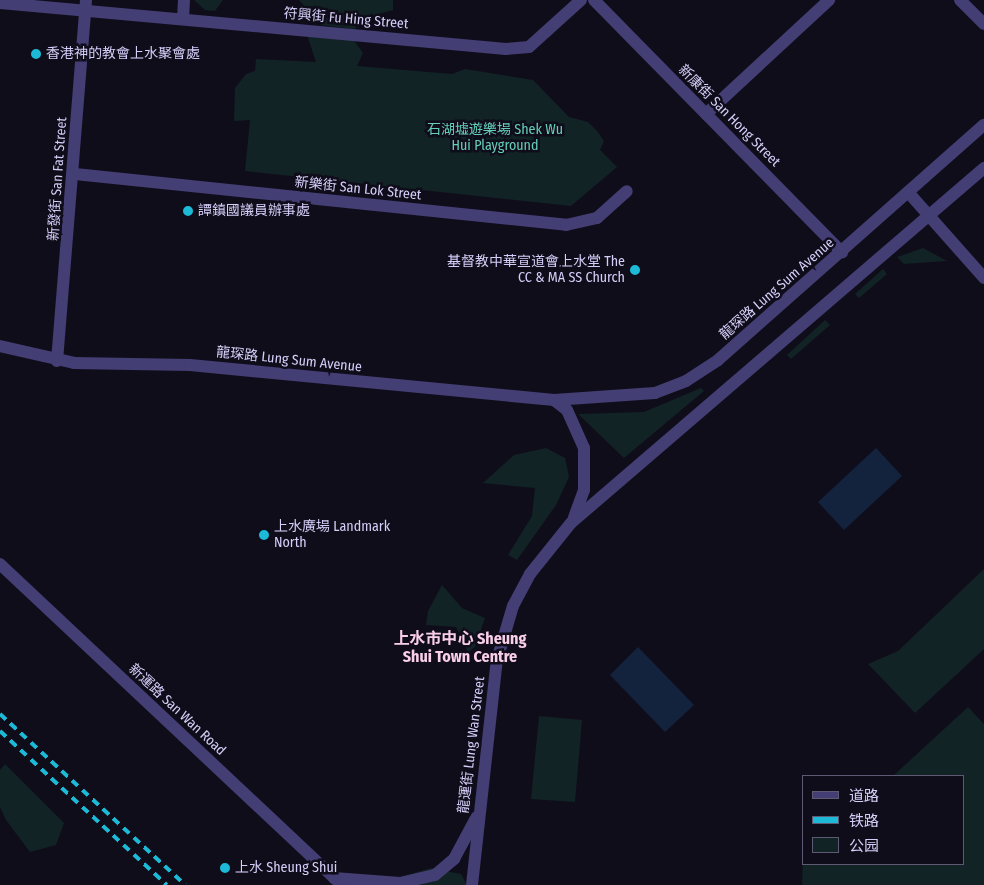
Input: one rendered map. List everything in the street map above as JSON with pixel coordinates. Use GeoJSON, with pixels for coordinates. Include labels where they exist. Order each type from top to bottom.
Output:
{"type":"FeatureCollection","features":[{"type":"Feature","properties":{"kind":"street"},"geometry":{"type":"LineString","coordinates":[[183,19],[184,0]]}},
{"type":"Feature","properties":{"kind":"street","name":"符興街 Fu Hing Street"},"geometry":{"type":"LineString","coordinates":[[0,4],[85,4],[183,19],[515,49],[536,43],[581,0]]}},
{"type":"Feature","properties":{"kind":"street","name":"新康街 San Hong Street"},"geometry":{"type":"LineString","coordinates":[[594,0],[842,252]]}},
{"type":"Feature","properties":{"kind":"street"},"geometry":{"type":"LineString","coordinates":[[706,114],[830,0]]}},
{"type":"Feature","properties":{"kind":"street"},"geometry":{"type":"LineString","coordinates":[[960,0],[984,24]]}},
{"type":"Feature","properties":{"kind":"street","name":"新發街 San Fat Street"},"geometry":{"type":"LineString","coordinates":[[57,361],[75,174],[85,4]]}},
{"type":"Feature","properties":{"kind":"street","name":"龍琛路 Lung Sum Avenue"},"geometry":{"type":"LineString","coordinates":[[0,346],[57,361],[190,365],[554,400],[639,396],[686,381],[718,360],[984,125]]}},
{"type":"Feature","properties":{"kind":"street"},"geometry":{"type":"LineString","coordinates":[[930,217],[984,168]]}},
{"type":"Feature","properties":{"kind":"street","name":"新樂街 San Lok Street"},"geometry":{"type":"LineString","coordinates":[[75,174],[566,226],[598,218],[627,191]]}},
{"type":"Feature","properties":{"kind":"street"},"geometry":{"type":"LineString","coordinates":[[908,192],[984,278]]}},
{"type":"Feature","properties":{"kind":"street","name":"龍運街 Lung Wan Street"},"geometry":{"type":"LineString","coordinates":[[472,885],[478,814],[501,641],[530,574],[571,522],[930,217]]}},
{"type":"Feature","properties":{"kind":"street","name":"龍琛路 Lung Sum Avenue"},"geometry":{"type":"LineString","coordinates":[[0,353],[22,353]]}},
{"type":"Feature","properties":{"kind":"street"},"geometry":{"type":"LineString","coordinates":[[554,400],[567,410],[584,448],[584,490],[571,522]]}},
{"type":"Feature","properties":{"kind":"street","name":"新運路 San Wan Road"},"geometry":{"type":"LineString","coordinates":[[0,564],[338,881],[400,883],[435,875],[454,859],[478,814]]}},
{"type":"Feature","properties":{"kind":"green space"},"geometry":{"type":"Polygon","coordinates":[[[194,0],[223,0],[215,11],[205,10],[194,0]]]}},
{"type":"Feature","properties":{"kind":"green space"},"geometry":{"type":"Polygon","coordinates":[[[299,0],[393,0],[393,10],[375,15],[354,29],[321,25],[299,0]]]}},
{"type":"Feature","properties":{"kind":"green space","name":"石湖墟遊樂場 Shek Wu Hui Playground"},"geometry":{"type":"Polygon","coordinates":[[[318,28],[348,32],[363,53],[357,66],[452,74],[465,69],[533,80],[569,117],[588,122],[597,131],[604,141],[600,150],[617,167],[571,206],[245,171],[250,120],[234,121],[235,88],[246,74],[255,71],[256,59],[316,62],[308,38],[318,28]]]}},
{"type":"Feature","properties":{"kind":"green space"},"geometry":{"type":"Polygon","coordinates":[[[923,248],[947,261],[904,264],[897,257],[923,248]]]}},
{"type":"Feature","properties":{"kind":"green space"},"geometry":{"type":"Polygon","coordinates":[[[883,269],[887,274],[859,298],[855,294],[883,269]]]}},
{"type":"Feature","properties":{"kind":"green space"},"geometry":{"type":"Polygon","coordinates":[[[825,320],[830,325],[791,359],[787,355],[825,320]]]}},
{"type":"Feature","properties":{"kind":"green space"},"geometry":{"type":"Polygon","coordinates":[[[701,388],[704,391],[624,458],[578,414],[644,412],[701,388]]]}},
{"type":"Feature","properties":{"kind":"green space"},"geometry":{"type":"Polygon","coordinates":[[[546,448],[565,458],[569,477],[556,505],[517,560],[508,555],[532,516],[535,488],[483,483],[514,455],[546,448]]]}},
{"type":"Feature","properties":{"kind":"green space"},"geometry":{"type":"Polygon","coordinates":[[[984,569],[984,649],[915,713],[868,664],[898,651],[984,569]]]}},
{"type":"Feature","properties":{"kind":"green space"},"geometry":{"type":"Polygon","coordinates":[[[442,585],[462,608],[485,618],[475,647],[468,652],[456,627],[426,625],[428,611],[442,585]]]}},
{"type":"Feature","properties":{"kind":"green space"},"geometry":{"type":"Polygon","coordinates":[[[968,707],[984,724],[984,885],[802,885],[803,865],[964,865],[964,775],[894,775],[968,707]]]}},
{"type":"Feature","properties":{"kind":"green space"},"geometry":{"type":"Polygon","coordinates":[[[539,716],[582,720],[575,802],[531,799],[539,716]]]}},
{"type":"Feature","properties":{"kind":"green space"},"geometry":{"type":"Polygon","coordinates":[[[5,764],[64,823],[56,845],[30,852],[6,820],[0,807],[0,770],[5,764]]]}},
{"type":"Feature","properties":{"kind":"green space"},"geometry":{"type":"Polygon","coordinates":[[[431,868],[461,874],[467,885],[389,885],[397,878],[431,868]]]}},
{"type":"Feature","properties":{"kind":"water"},"geometry":{"type":"Polygon","coordinates":[[[876,448],[902,476],[844,530],[818,502],[876,448]]]}},
{"type":"Feature","properties":{"kind":"water"},"geometry":{"type":"Polygon","coordinates":[[[638,647],[694,705],[665,732],[610,675],[638,647]]]}},
{"type":"Feature","properties":{"kind":"railway"},"geometry":{"type":"LineString","coordinates":[[0,714],[185,885]]}},
{"type":"Feature","properties":{"kind":"railway"},"geometry":{"type":"LineString","coordinates":[[0,731],[167,885]]}},
{"type":"Feature","properties":{"kind":"place","name":"香港神的教會上水聚會處"},"geometry":{"type":"Point","coordinates":[36,54]}},
{"type":"Feature","properties":{"kind":"place","name":"譚鎮國議員辦事處"},"geometry":{"type":"Point","coordinates":[188,211]}},
{"type":"Feature","properties":{"kind":"place","name":"基督教中華宣道會上水堂 The CC & MA SS Church"},"geometry":{"type":"Point","coordinates":[635,270]}},
{"type":"Feature","properties":{"kind":"place","name":"上水廣場 Landmark North"},"geometry":{"type":"Point","coordinates":[264,535]}},
{"type":"Feature","properties":{"kind":"place","name":"上水 Sheung Shui"},"geometry":{"type":"Point","coordinates":[225,868]}},
{"type":"Feature","properties":{"kind":"district","name":"上水市中心 Sheung Shui Town Centre"},"geometry":{"type":"Point","coordinates":[460,648]}}]}
